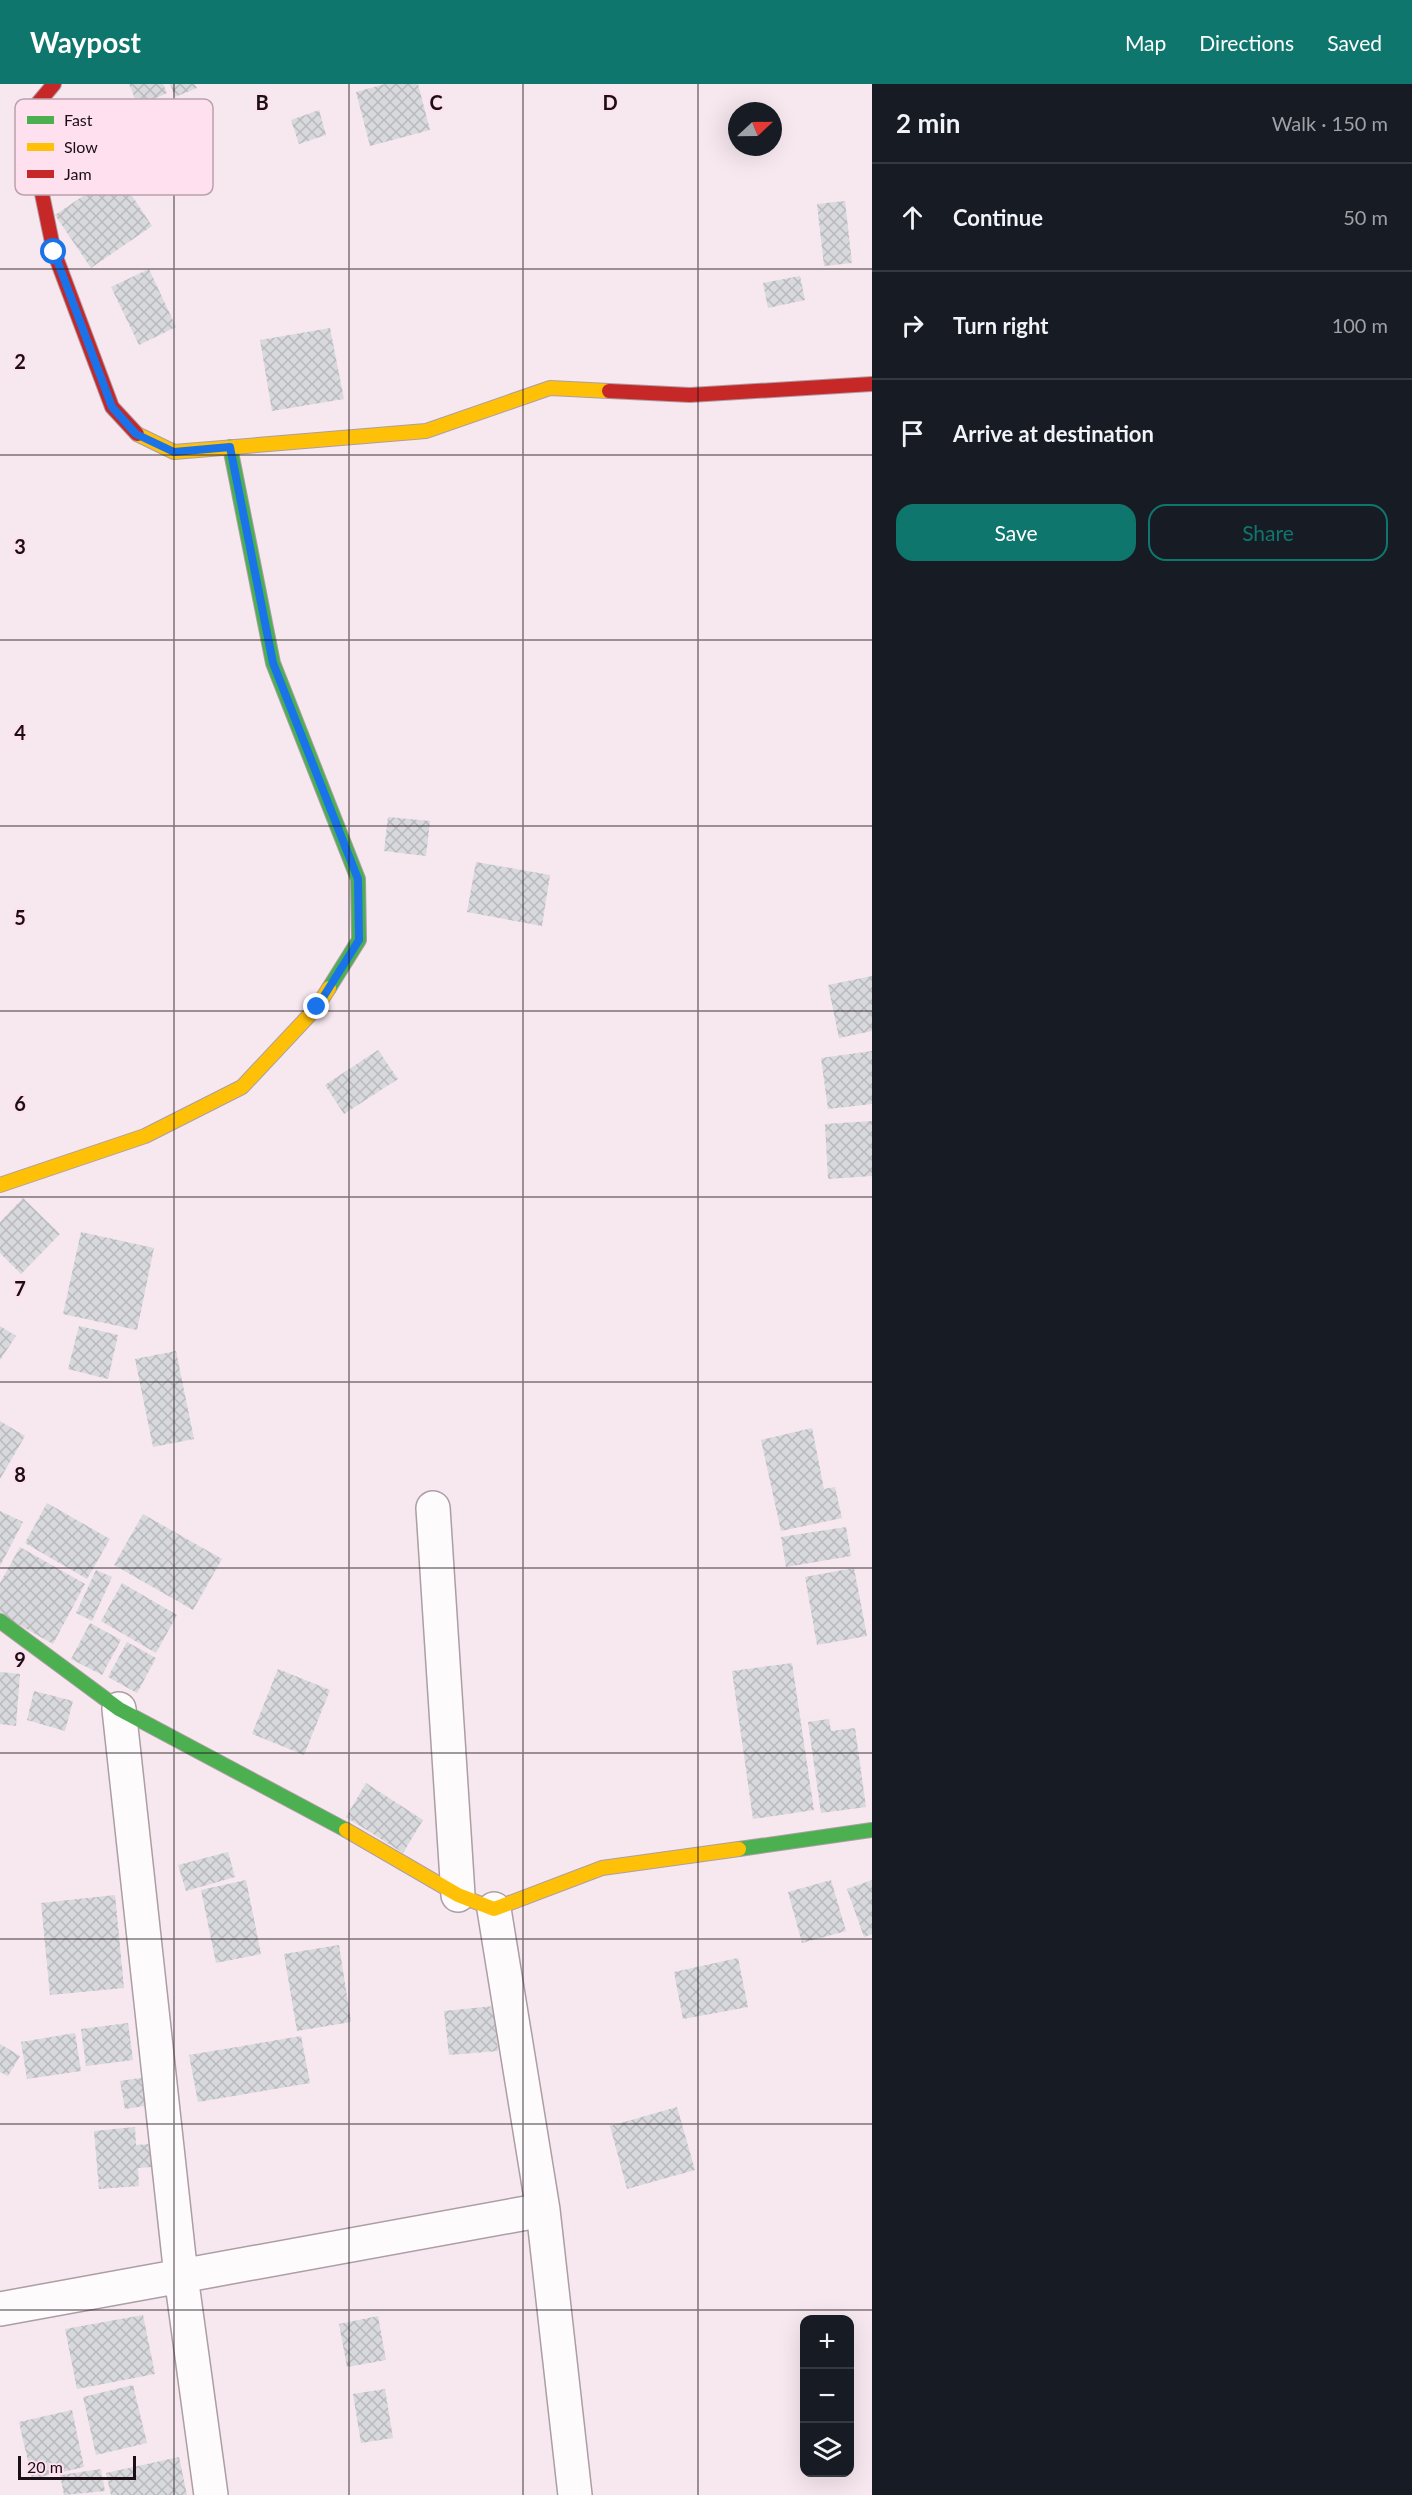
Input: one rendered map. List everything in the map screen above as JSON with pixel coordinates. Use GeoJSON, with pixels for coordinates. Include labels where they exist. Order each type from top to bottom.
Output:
{"type":"FeatureCollection","features":[{"type":"Feature","properties":{"kind":"street"},"geometry":{"type":"LineString","coordinates":[[41,99],[54,84]]}},
{"type":"Feature","properties":{"kind":"street"},"geometry":{"type":"LineString","coordinates":[[42,195],[54,252],[112,407],[136,434],[174,452],[426,431],[550,388],[690,395],[872,384]]}},
{"type":"Feature","properties":{"kind":"street"},"geometry":{"type":"LineString","coordinates":[[0,1185],[145,1136],[242,1086],[317,1007],[359,940],[358,879],[273,663],[230,447]]}},
{"type":"Feature","properties":{"kind":"street"},"geometry":{"type":"LineString","coordinates":[[433,1509],[458,1895]]}},
{"type":"Feature","properties":{"kind":"street"},"geometry":{"type":"LineString","coordinates":[[0,1621],[118,1709],[308,1808],[458,1895],[494,1909],[602,1868],[872,1830]]}},
{"type":"Feature","properties":{"kind":"street"},"geometry":{"type":"LineString","coordinates":[[118,1709],[181,2276],[211,2495]]}},
{"type":"Feature","properties":{"kind":"street"},"geometry":{"type":"LineString","coordinates":[[494,1909],[543,2210],[575,2495]]}},
{"type":"Feature","properties":{"kind":"street"},"geometry":{"type":"LineString","coordinates":[[0,2309],[543,2210]]}},
{"type":"Feature","properties":{"kind":"building"},"geometry":{"type":"Polygon","coordinates":[[[129,84],[163,84],[167,93],[154,99],[135,99],[129,84]]]}},
{"type":"Feature","properties":{"kind":"building"},"geometry":{"type":"Polygon","coordinates":[[[170,84],[195,84],[197,88],[175,97],[170,84]]]}},
{"type":"Feature","properties":{"kind":"building"},"geometry":{"type":"Polygon","coordinates":[[[385,84],[418,84],[430,130],[370,146],[356,92],[385,84]]]}},
{"type":"Feature","properties":{"kind":"building"},"geometry":{"type":"Polygon","coordinates":[[[319,110],[326,135],[299,144],[291,120],[319,110]]]}},
{"type":"Feature","properties":{"kind":"building"},"geometry":{"type":"Polygon","coordinates":[[[85,195],[132,195],[152,226],[91,268],[55,215],[85,195]]]}},
{"type":"Feature","properties":{"kind":"building"},"geometry":{"type":"Polygon","coordinates":[[[845,201],[852,263],[824,266],[817,204],[845,201]]]}},
{"type":"Feature","properties":{"kind":"building"},"geometry":{"type":"Polygon","coordinates":[[[149,269],[176,327],[139,345],[111,287],[149,269]]]}},
{"type":"Feature","properties":{"kind":"building"},"geometry":{"type":"Polygon","coordinates":[[[800,276],[805,300],[768,308],[763,283],[800,276]]]}},
{"type":"Feature","properties":{"kind":"building"},"geometry":{"type":"Polygon","coordinates":[[[330,328],[344,399],[272,411],[260,340],[330,328]]]}},
{"type":"Feature","properties":{"kind":"building"},"geometry":{"type":"Polygon","coordinates":[[[388,817],[430,821],[426,856],[384,851],[388,817]]]}},
{"type":"Feature","properties":{"kind":"building"},"geometry":{"type":"Polygon","coordinates":[[[476,862],[550,875],[542,926],[467,912],[476,862]]]}},
{"type":"Feature","properties":{"kind":"building"},"geometry":{"type":"Polygon","coordinates":[[[872,976],[872,1031],[839,1038],[828,985],[872,976]]]}},
{"type":"Feature","properties":{"kind":"building"},"geometry":{"type":"Polygon","coordinates":[[[378,1050],[398,1079],[344,1114],[325,1085],[378,1050]]]}},
{"type":"Feature","properties":{"kind":"building"},"geometry":{"type":"Polygon","coordinates":[[[872,1051],[872,1104],[828,1109],[821,1058],[872,1051]]]}},
{"type":"Feature","properties":{"kind":"building"},"geometry":{"type":"Polygon","coordinates":[[[872,1121],[872,1176],[828,1179],[825,1124],[872,1121]]]}},
{"type":"Feature","properties":{"kind":"building"},"geometry":{"type":"Polygon","coordinates":[[[23,1198],[60,1234],[21,1274],[0,1253],[0,1222],[23,1198]]]}},
{"type":"Feature","properties":{"kind":"building"},"geometry":{"type":"Polygon","coordinates":[[[81,1232],[154,1248],[137,1330],[63,1314],[81,1232]]]}},
{"type":"Feature","properties":{"kind":"building"},"geometry":{"type":"Polygon","coordinates":[[[0,1326],[16,1336],[0,1360],[0,1326]]]}},
{"type":"Feature","properties":{"kind":"building"},"geometry":{"type":"Polygon","coordinates":[[[79,1326],[118,1335],[108,1379],[68,1369],[79,1326]]]}},
{"type":"Feature","properties":{"kind":"building"},"geometry":{"type":"Polygon","coordinates":[[[176,1351],[194,1439],[153,1447],[135,1359],[176,1351]]]}},
{"type":"Feature","properties":{"kind":"building"},"geometry":{"type":"Polygon","coordinates":[[[0,1421],[25,1436],[0,1479],[0,1421]]]}},
{"type":"Feature","properties":{"kind":"building"},"geometry":{"type":"Polygon","coordinates":[[[812,1428],[824,1489],[835,1487],[842,1518],[781,1531],[761,1440],[812,1428]]]}},
{"type":"Feature","properties":{"kind":"building"},"geometry":{"type":"Polygon","coordinates":[[[47,1503],[110,1539],[87,1579],[25,1543],[47,1503]]]}},
{"type":"Feature","properties":{"kind":"building"},"geometry":{"type":"Polygon","coordinates":[[[0,1511],[23,1522],[0,1566],[0,1511]]]}},
{"type":"Feature","properties":{"kind":"building"},"geometry":{"type":"Polygon","coordinates":[[[143,1514],[222,1559],[193,1610],[114,1565],[143,1514]]]}},
{"type":"Feature","properties":{"kind":"building"},"geometry":{"type":"Polygon","coordinates":[[[846,1527],[851,1556],[786,1567],[781,1537],[846,1527]]]}},
{"type":"Feature","properties":{"kind":"building"},"geometry":{"type":"Polygon","coordinates":[[[20,1547],[85,1584],[53,1644],[0,1614],[0,1583],[20,1547]]]}},
{"type":"Feature","properties":{"kind":"building"},"geometry":{"type":"Polygon","coordinates":[[[854,1568],[867,1636],[817,1645],[805,1577],[854,1568]]]}},
{"type":"Feature","properties":{"kind":"building"},"geometry":{"type":"Polygon","coordinates":[[[96,1570],[112,1577],[92,1621],[76,1613],[96,1570]]]}},
{"type":"Feature","properties":{"kind":"building"},"geometry":{"type":"Polygon","coordinates":[[[122,1583],[177,1615],[156,1653],[101,1621],[122,1583]]]}},
{"type":"Feature","properties":{"kind":"building"},"geometry":{"type":"Polygon","coordinates":[[[90,1623],[121,1640],[102,1675],[71,1659],[90,1623]]]}},
{"type":"Feature","properties":{"kind":"building"},"geometry":{"type":"Polygon","coordinates":[[[127,1642],[156,1658],[137,1693],[108,1677],[127,1642]]]}},
{"type":"Feature","properties":{"kind":"building"},"geometry":{"type":"Polygon","coordinates":[[[792,1663],[814,1810],[753,1819],[732,1671],[792,1663]]]}},
{"type":"Feature","properties":{"kind":"building"},"geometry":{"type":"Polygon","coordinates":[[[278,1669],[330,1690],[304,1755],[252,1734],[278,1669]]]}},
{"type":"Feature","properties":{"kind":"building"},"geometry":{"type":"Polygon","coordinates":[[[0,1672],[20,1674],[16,1726],[0,1724],[0,1672]]]}},
{"type":"Feature","properties":{"kind":"building"},"geometry":{"type":"Polygon","coordinates":[[[34,1691],[73,1701],[65,1731],[27,1720],[34,1691]]]}},
{"type":"Feature","properties":{"kind":"building"},"geometry":{"type":"Polygon","coordinates":[[[829,1719],[831,1731],[855,1728],[866,1807],[821,1813],[808,1722],[829,1719]]]}},
{"type":"Feature","properties":{"kind":"building"},"geometry":{"type":"Polygon","coordinates":[[[366,1783],[423,1820],[403,1853],[346,1817],[366,1783]]]}},
{"type":"Feature","properties":{"kind":"building"},"geometry":{"type":"Polygon","coordinates":[[[228,1852],[235,1877],[186,1891],[178,1865],[228,1852]]]}},
{"type":"Feature","properties":{"kind":"building"},"geometry":{"type":"Polygon","coordinates":[[[246,1880],[261,1954],[216,1963],[201,1890],[246,1880]]]}},
{"type":"Feature","properties":{"kind":"building"},"geometry":{"type":"Polygon","coordinates":[[[831,1880],[846,1931],[802,1943],[788,1892],[831,1880]]]}},
{"type":"Feature","properties":{"kind":"building"},"geometry":{"type":"Polygon","coordinates":[[[872,1880],[872,1934],[864,1937],[847,1889],[872,1880]]]}},
{"type":"Feature","properties":{"kind":"building"},"geometry":{"type":"Polygon","coordinates":[[[115,1895],[124,1988],[50,1995],[41,1903],[115,1895]]]}},
{"type":"Feature","properties":{"kind":"building"},"geometry":{"type":"Polygon","coordinates":[[[339,1945],[351,2022],[297,2031],[284,1954],[339,1945]]]}},
{"type":"Feature","properties":{"kind":"building"},"geometry":{"type":"Polygon","coordinates":[[[738,1958],[748,2007],[683,2019],[674,1972],[738,1958]]]}},
{"type":"Feature","properties":{"kind":"building"},"geometry":{"type":"Polygon","coordinates":[[[494,2006],[498,2051],[449,2055],[444,2011],[494,2006]]]}},
{"type":"Feature","properties":{"kind":"building"},"geometry":{"type":"Polygon","coordinates":[[[128,2023],[133,2060],[86,2066],[81,2029],[128,2023]]]}},
{"type":"Feature","properties":{"kind":"building"},"geometry":{"type":"Polygon","coordinates":[[[75,2033],[81,2071],[27,2079],[21,2042],[75,2033]]]}},
{"type":"Feature","properties":{"kind":"building"},"geometry":{"type":"Polygon","coordinates":[[[301,2036],[310,2083],[198,2102],[189,2055],[301,2036]]]}},
{"type":"Feature","properties":{"kind":"building"},"geometry":{"type":"Polygon","coordinates":[[[0,2044],[20,2056],[8,2076],[0,2072],[0,2044]]]}},
{"type":"Feature","properties":{"kind":"building"},"geometry":{"type":"Polygon","coordinates":[[[147,2077],[151,2105],[125,2109],[120,2081],[147,2077]]]}},
{"type":"Feature","properties":{"kind":"building"},"geometry":{"type":"Polygon","coordinates":[[[677,2107],[695,2170],[627,2189],[610,2126],[677,2107]]]}},
{"type":"Feature","properties":{"kind":"building"},"geometry":{"type":"Polygon","coordinates":[[[135,2127],[136,2145],[150,2144],[152,2167],[138,2168],[139,2186],[99,2189],[94,2131],[135,2127]]]}},
{"type":"Feature","properties":{"kind":"building"},"geometry":{"type":"Polygon","coordinates":[[[143,2315],[155,2374],[77,2389],[65,2329],[143,2315]]]}},
{"type":"Feature","properties":{"kind":"building"},"geometry":{"type":"Polygon","coordinates":[[[378,2316],[386,2360],[347,2367],[339,2324],[378,2316]]]}},
{"type":"Feature","properties":{"kind":"building"},"geometry":{"type":"Polygon","coordinates":[[[133,2385],[147,2443],[96,2455],[83,2397],[133,2385]]]}},
{"type":"Feature","properties":{"kind":"building"},"geometry":{"type":"Polygon","coordinates":[[[385,2389],[393,2438],[361,2443],[353,2394],[385,2389]]]}},
{"type":"Feature","properties":{"kind":"building"},"geometry":{"type":"Polygon","coordinates":[[[72,2410],[84,2467],[32,2479],[19,2422],[72,2410]]]}},
{"type":"Feature","properties":{"kind":"building"},"geometry":{"type":"Polygon","coordinates":[[[179,2457],[187,2495],[111,2495],[106,2473],[179,2457]]]}},
{"type":"Feature","properties":{"kind":"building"},"geometry":{"type":"Polygon","coordinates":[[[101,2469],[105,2491],[64,2495],[60,2475],[101,2469]]]}},
{"type":"Feature","properties":{"kind":"traffic: fast"},"geometry":{"type":"LineString","coordinates":[[230,447],[273,663],[358,879],[359,940],[329,988]]}},
{"type":"Feature","properties":{"kind":"traffic: fast"},"geometry":{"type":"LineString","coordinates":[[0,1621],[119,1709],[346,1830]]}},
{"type":"Feature","properties":{"kind":"traffic: fast"},"geometry":{"type":"LineString","coordinates":[[739,1849],[872,1830]]}},
{"type":"Feature","properties":{"kind":"traffic: slow"},"geometry":{"type":"LineString","coordinates":[[137,434],[174,452],[426,431],[550,388],[609,391]]}},
{"type":"Feature","properties":{"kind":"traffic: slow"},"geometry":{"type":"LineString","coordinates":[[0,1185],[145,1136],[242,1087],[317,1007],[329,988]]}},
{"type":"Feature","properties":{"kind":"traffic: slow"},"geometry":{"type":"LineString","coordinates":[[346,1830],[458,1895],[494,1909],[602,1868],[739,1849]]}},
{"type":"Feature","properties":{"kind":"traffic: jam"},"geometry":{"type":"LineString","coordinates":[[41,99],[54,84]]}},
{"type":"Feature","properties":{"kind":"traffic: jam"},"geometry":{"type":"LineString","coordinates":[[42,195],[54,252],[112,407],[137,434]]}},
{"type":"Feature","properties":{"kind":"traffic: jam"},"geometry":{"type":"LineString","coordinates":[[609,391],[690,395],[872,384]]}},
{"type":"Feature","properties":{"kind":"route"},"geometry":{"type":"LineString","coordinates":[[54,252],[112,407],[136,434],[174,452],[230,447],[273,663],[358,879],[359,940],[317,1007]]}}]}
